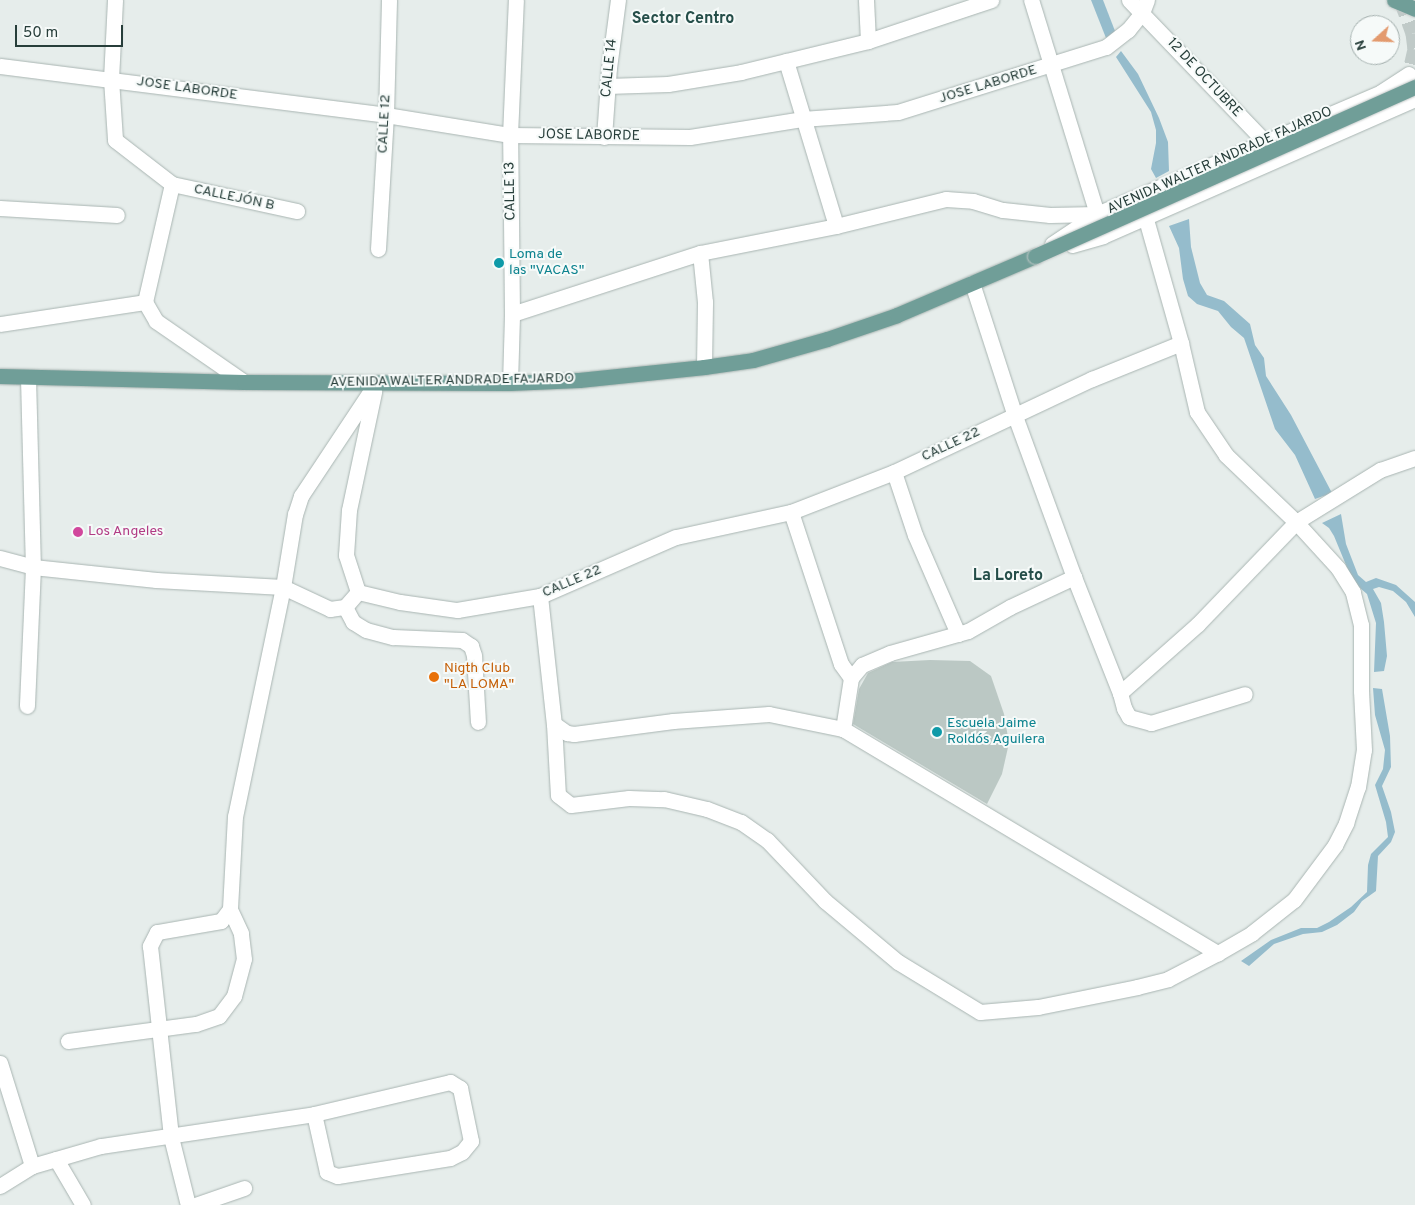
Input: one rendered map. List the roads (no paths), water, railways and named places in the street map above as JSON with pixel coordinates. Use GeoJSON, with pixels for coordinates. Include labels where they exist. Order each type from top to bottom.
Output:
{"type":"FeatureCollection","features":[{"type":"Feature","properties":{"kind":"main road"},"geometry":{"type":"LineString","coordinates":[[1394,0],[1415,9]]}},
{"type":"Feature","properties":{"kind":"main road","name":"AVENIDA WALTER ANDRADE FAJARDO"},"geometry":{"type":"LineString","coordinates":[[0,376],[244,382],[510,383],[579,380],[753,360],[827,339],[897,315],[1035,256],[1412,81]]}},
{"type":"Feature","properties":{"kind":"street"},"geometry":{"type":"LineString","coordinates":[[115,0],[111,79],[115,140],[172,184],[145,302],[156,321],[244,382]]}},
{"type":"Feature","properties":{"kind":"street","name":"CALLE 12"},"geometry":{"type":"LineString","coordinates":[[378,249],[386,116],[389,0]]}},
{"type":"Feature","properties":{"kind":"street","name":"CALLE 13"},"geometry":{"type":"LineString","coordinates":[[510,383],[512,314],[510,135],[516,0]]}},
{"type":"Feature","properties":{"kind":"street","name":"CALLE 14"},"geometry":{"type":"LineString","coordinates":[[604,136],[607,86],[618,0]]}},
{"type":"Feature","properties":{"kind":"street"},"geometry":{"type":"LineString","coordinates":[[866,0],[868,40]]}},
{"type":"Feature","properties":{"kind":"street"},"geometry":{"type":"LineString","coordinates":[[607,86],[668,84],[741,72],[868,40],[991,0]]}},
{"type":"Feature","properties":{"kind":"street"},"geometry":{"type":"LineString","coordinates":[[512,314],[700,253],[836,226],[946,199],[973,201],[1003,210],[1050,215],[1097,214],[1031,0]]}},
{"type":"Feature","properties":{"kind":"street","name":"12 DE OCTUBRE"},"geometry":{"type":"LineString","coordinates":[[1130,0],[1145,6],[1264,141],[1273,160]]}},
{"type":"Feature","properties":{"kind":"street","name":"JOSE LABORDE"},"geometry":{"type":"LineString","coordinates":[[0,66],[386,116],[510,135],[690,137],[802,119],[898,112],[1051,66],[1106,47],[1128,30],[1145,6]]}},
{"type":"Feature","properties":{"kind":"street"},"geometry":{"type":"LineString","coordinates":[[786,61],[802,119],[836,226]]}},
{"type":"Feature","properties":{"kind":"street"},"geometry":{"type":"LineString","coordinates":[[1387,111],[1412,81]]}},
{"type":"Feature","properties":{"kind":"street","name":"AVENIDA WALTER ANDRADE FAJARDO"},"geometry":{"type":"LineString","coordinates":[[1035,256],[1097,214],[1264,141],[1412,81]]}},
{"type":"Feature","properties":{"kind":"street","name":"AVENIDA WALTER ANDRADE FAJARDO"},"geometry":{"type":"LineString","coordinates":[[1035,256],[1103,236],[1415,99]]}},
{"type":"Feature","properties":{"kind":"street","name":"CALLEJÓN B"},"geometry":{"type":"LineString","coordinates":[[172,184],[297,211]]}},
{"type":"Feature","properties":{"kind":"street"},"geometry":{"type":"LineString","coordinates":[[0,208],[116,215]]}},
{"type":"Feature","properties":{"kind":"street"},"geometry":{"type":"LineString","coordinates":[[540,596],[554,724],[558,795],[570,805],[629,798],[664,799],[708,809],[741,822],[767,840],[825,901],[898,962],[935,987],[980,1012],[1038,1007],[1168,979],[1252,934],[1294,900],[1335,845],[1346,823],[1361,769],[1364,750],[1361,692],[1361,625],[1353,592],[1338,568],[1296,522],[1226,455],[1196,412],[1181,343],[1145,216]]}},
{"type":"Feature","properties":{"kind":"street"},"geometry":{"type":"LineString","coordinates":[[700,253],[705,302],[704,367]]}},
{"type":"Feature","properties":{"kind":"street"},"geometry":{"type":"LineString","coordinates":[[972,283],[1015,416],[1074,578],[1129,717],[1151,724],[1245,694]]}},
{"type":"Feature","properties":{"kind":"street"},"geometry":{"type":"LineString","coordinates":[[0,324],[145,302]]}},
{"type":"Feature","properties":{"kind":"street","name":"CALLE 22"},"geometry":{"type":"LineString","coordinates":[[358,592],[400,602],[457,610],[540,596],[676,537],[791,512],[894,472],[1092,378],[1181,343]]}},
{"type":"Feature","properties":{"kind":"street"},"geometry":{"type":"LineString","coordinates":[[27,706],[33,567],[28,378]]}},
{"type":"Feature","properties":{"kind":"street"},"geometry":{"type":"LineString","coordinates":[[0,558],[33,567],[156,580],[283,587],[330,609],[345,607],[358,592],[346,555],[349,510],[376,383]]}},
{"type":"Feature","properties":{"kind":"street"},"geometry":{"type":"LineString","coordinates":[[68,1041],[196,1024],[219,1016],[234,996],[244,959],[240,933],[230,909],[235,816],[283,587],[295,514],[301,496],[376,383]]}},
{"type":"Feature","properties":{"kind":"street"},"geometry":{"type":"LineString","coordinates":[[1120,692],[1198,624],[1296,522],[1380,470],[1415,459]]}},
{"type":"Feature","properties":{"kind":"street"},"geometry":{"type":"LineString","coordinates":[[894,472],[915,536],[958,634]]}},
{"type":"Feature","properties":{"kind":"street"},"geometry":{"type":"LineString","coordinates":[[791,512],[841,664],[851,678]]}},
{"type":"Feature","properties":{"kind":"street"},"geometry":{"type":"LineString","coordinates":[[843,729],[851,678],[862,666],[890,653],[958,634],[1074,578]]}},
{"type":"Feature","properties":{"kind":"street"},"geometry":{"type":"LineString","coordinates":[[345,607],[353,622],[366,630],[393,637],[462,640],[471,646],[474,655],[478,722]]}},
{"type":"Feature","properties":{"kind":"street"},"geometry":{"type":"LineString","coordinates":[[554,724],[567,733],[574,734],[673,721],[769,714],[843,729],[1218,952]]}},
{"type":"Feature","properties":{"kind":"street"},"geometry":{"type":"LineString","coordinates":[[188,1205],[171,1137],[158,1029],[151,940],[157,932],[164,929],[221,920],[230,909]]}},
{"type":"Feature","properties":{"kind":"street"},"geometry":{"type":"LineString","coordinates":[[0,1063],[32,1166]]}},
{"type":"Feature","properties":{"kind":"street"},"geometry":{"type":"LineString","coordinates":[[0,1186],[32,1166],[100,1146],[171,1137],[314,1114],[450,1082],[460,1088],[471,1140],[462,1152],[450,1158],[337,1176],[327,1172],[314,1114]]}},
{"type":"Feature","properties":{"kind":"street"},"geometry":{"type":"LineString","coordinates":[[56,1158],[83,1205]]}},
{"type":"Feature","properties":{"kind":"street"},"geometry":{"type":"LineString","coordinates":[[195,1205],[244,1188]]}},
{"type":"Feature","properties":{"kind":"water"},"geometry":{"type":"Polygon","coordinates":[[[1091,0],[1103,0],[1115,31],[1106,38],[1091,0]]]}},
{"type":"Feature","properties":{"kind":"water"},"geometry":{"type":"Polygon","coordinates":[[[1121,51],[1138,74],[1168,142],[1169,171],[1156,178],[1151,169],[1156,143],[1156,130],[1151,112],[1116,57],[1121,51]]]}},
{"type":"Feature","properties":{"kind":"water"},"geometry":{"type":"Polygon","coordinates":[[[1189,219],[1191,247],[1200,283],[1207,295],[1224,301],[1250,324],[1255,345],[1264,358],[1266,376],[1291,415],[1332,493],[1315,499],[1295,455],[1275,429],[1244,338],[1231,327],[1218,311],[1197,304],[1188,296],[1183,279],[1179,248],[1169,226],[1189,219]]]}},
{"type":"Feature","properties":{"kind":"water"},"geometry":{"type":"Polygon","coordinates":[[[1341,514],[1346,544],[1358,575],[1366,582],[1376,578],[1396,585],[1415,602],[1415,617],[1406,602],[1393,591],[1379,587],[1373,589],[1381,603],[1384,622],[1387,656],[1384,671],[1374,672],[1376,623],[1367,594],[1353,582],[1334,536],[1329,528],[1322,523],[1341,514]]]}},
{"type":"Feature","properties":{"kind":"water"},"geometry":{"type":"Polygon","coordinates":[[[1373,688],[1382,689],[1390,736],[1391,767],[1382,786],[1391,812],[1395,832],[1391,842],[1378,856],[1376,891],[1362,901],[1354,912],[1337,925],[1322,932],[1303,934],[1274,944],[1249,966],[1241,961],[1271,940],[1301,928],[1317,928],[1329,922],[1351,907],[1367,892],[1368,865],[1371,854],[1388,837],[1386,822],[1375,785],[1383,769],[1385,750],[1375,715],[1373,688]]]}},
{"type":"Feature","properties":{"kind":"tunnel"},"geometry":{"type":"LineString","coordinates":[[1401,0],[1413,33],[1415,49],[1409,74]]}},
{"type":"Feature","properties":{"kind":"place","name":"Loma de las \"VACAS\""},"geometry":{"type":"Point","coordinates":[499,263]}},
{"type":"Feature","properties":{"kind":"place","name":"Los Angeles"},"geometry":{"type":"Point","coordinates":[78,532]}},
{"type":"Feature","properties":{"kind":"place","name":"Nigth Club \"LA LOMA\""},"geometry":{"type":"Point","coordinates":[434,677]}},
{"type":"Feature","properties":{"kind":"place","name":"Escuela Jaime Roldós Aguilera"},"geometry":{"type":"Point","coordinates":[937,732]}},
{"type":"Feature","properties":{"kind":"district","name":"Sector Centro"},"geometry":{"type":"Point","coordinates":[683,19]}},
{"type":"Feature","properties":{"kind":"district","name":"La Loreto"},"geometry":{"type":"Point","coordinates":[1008,576]}}]}
